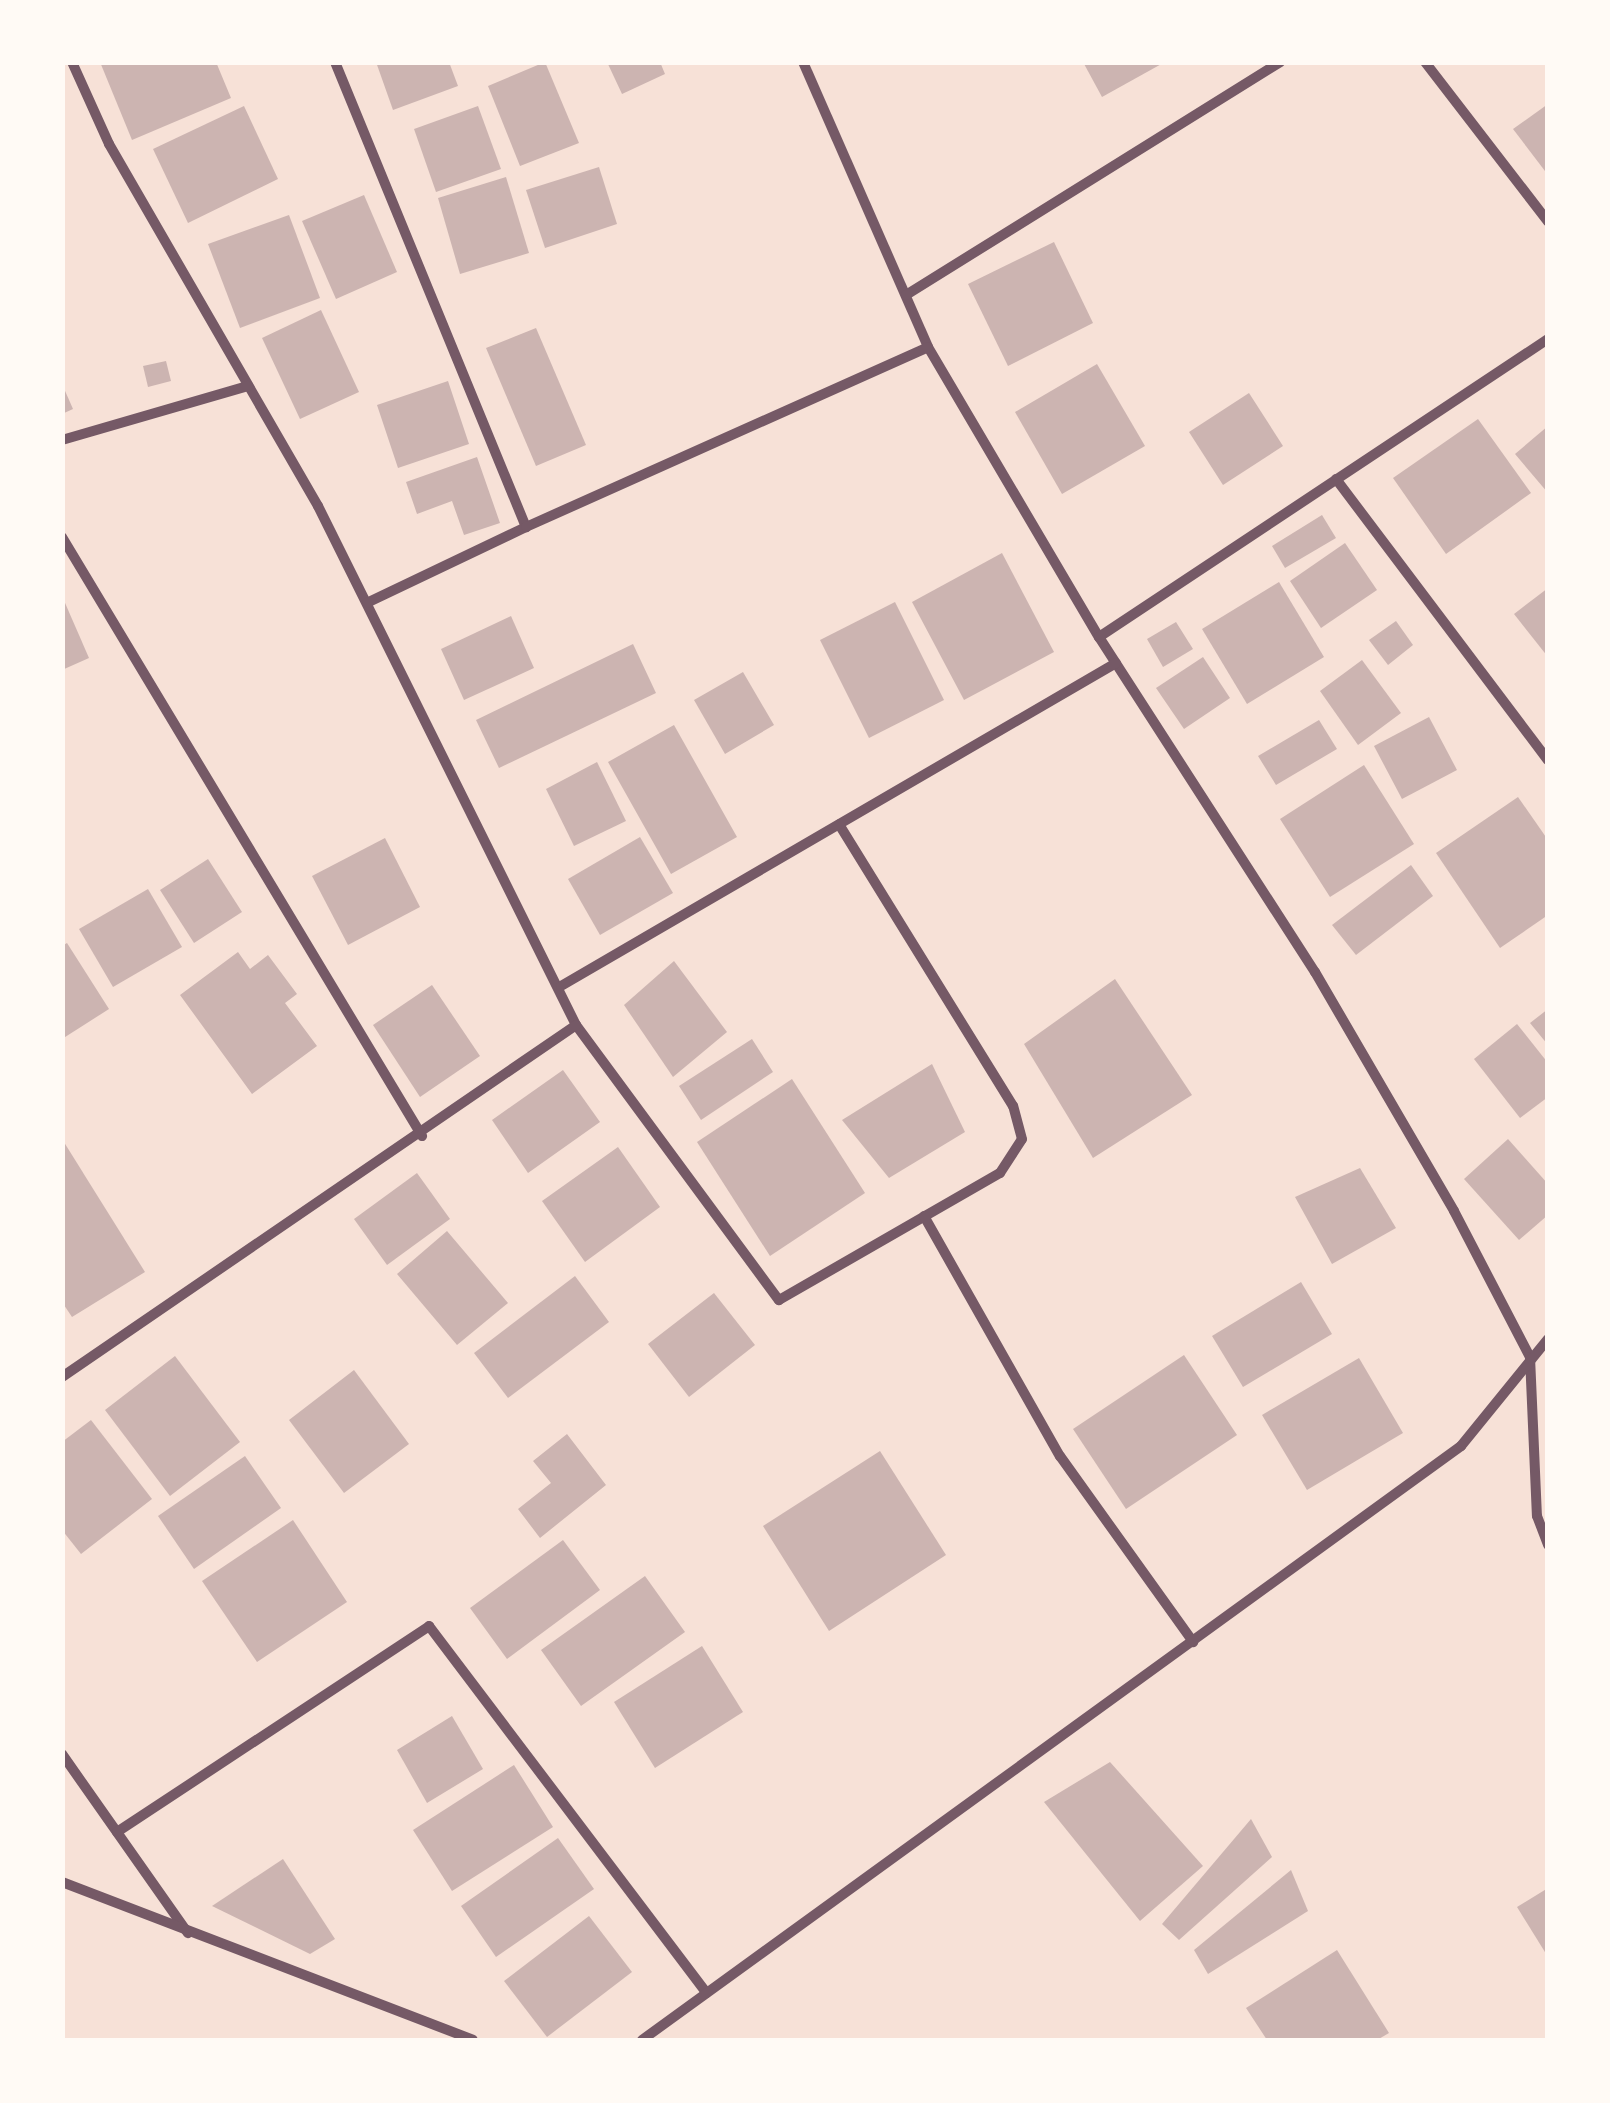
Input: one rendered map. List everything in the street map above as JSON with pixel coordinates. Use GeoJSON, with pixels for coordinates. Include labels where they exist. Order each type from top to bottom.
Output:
{"type":"FeatureCollection","features":[{"type":"Feature","properties":{"kind":"street"},"geometry":{"type":"LineString","coordinates":[[72,62],[110,144],[367,603],[561,986],[576,1025],[779,1300],[1000,1173],[1022,1139],[1013,1106],[838,824]]}},
{"type":"Feature","properties":{"kind":"street"},"geometry":{"type":"LineString","coordinates":[[336,62],[526,527]]}},
{"type":"Feature","properties":{"kind":"street"},"geometry":{"type":"LineString","coordinates":[[804,62],[928,347],[1099,637],[1315,972],[1454,1211],[1530,1358],[1537,1516],[1548,1545]]}},
{"type":"Feature","properties":{"kind":"street"},"geometry":{"type":"LineString","coordinates":[[906,295],[1281,62]]}},
{"type":"Feature","properties":{"kind":"street"},"geometry":{"type":"LineString","coordinates":[[1425,62],[1548,222]]}},
{"type":"Feature","properties":{"kind":"street"},"geometry":{"type":"LineString","coordinates":[[1099,637],[1548,339]]}},
{"type":"Feature","properties":{"kind":"street"},"geometry":{"type":"LineString","coordinates":[[367,603],[526,527],[928,347]]}},
{"type":"Feature","properties":{"kind":"street"},"geometry":{"type":"LineString","coordinates":[[62,440],[248,386]]}},
{"type":"Feature","properties":{"kind":"street"},"geometry":{"type":"LineString","coordinates":[[1336,479],[1548,760]]}},
{"type":"Feature","properties":{"kind":"street"},"geometry":{"type":"LineString","coordinates":[[62,537],[422,1136]]}},
{"type":"Feature","properties":{"kind":"street"},"geometry":{"type":"LineString","coordinates":[[561,986],[1116,664]]}},
{"type":"Feature","properties":{"kind":"street"},"geometry":{"type":"LineString","coordinates":[[62,1377],[422,1136],[576,1025]]}},
{"type":"Feature","properties":{"kind":"street"},"geometry":{"type":"LineString","coordinates":[[924,1216],[1060,1456],[1192,1642]]}},
{"type":"Feature","properties":{"kind":"street"},"geometry":{"type":"LineString","coordinates":[[642,2040],[1462,1446],[1548,1339]]}},
{"type":"Feature","properties":{"kind":"street"},"geometry":{"type":"LineString","coordinates":[[118,1832],[429,1626],[707,1993]]}},
{"type":"Feature","properties":{"kind":"street"},"geometry":{"type":"LineString","coordinates":[[62,1754],[190,1935]]}},
{"type":"Feature","properties":{"kind":"street"},"geometry":{"type":"LineString","coordinates":[[62,1882],[190,1935],[473,2040]]}},
{"type":"Feature","properties":{"kind":"building"},"geometry":{"type":"Polygon","coordinates":[[[100,62],[216,62],[231,98],[132,140],[100,62]]]}},
{"type":"Feature","properties":{"kind":"building"},"geometry":{"type":"Polygon","coordinates":[[[376,62],[449,62],[458,86],[393,110],[376,62]]]}},
{"type":"Feature","properties":{"kind":"building"},"geometry":{"type":"Polygon","coordinates":[[[545,62],[579,143],[520,166],[488,86],[545,62]]]}},
{"type":"Feature","properties":{"kind":"building"},"geometry":{"type":"Polygon","coordinates":[[[607,62],[660,62],[665,74],[622,94],[607,62]]]}},
{"type":"Feature","properties":{"kind":"building"},"geometry":{"type":"Polygon","coordinates":[[[1083,62],[1165,62],[1102,97],[1083,62]]]}},
{"type":"Feature","properties":{"kind":"building"},"geometry":{"type":"Polygon","coordinates":[[[1548,104],[1548,175],[1513,129],[1548,104]]]}},
{"type":"Feature","properties":{"kind":"building"},"geometry":{"type":"Polygon","coordinates":[[[244,106],[278,179],[188,223],[153,149],[244,106]]]}},
{"type":"Feature","properties":{"kind":"building"},"geometry":{"type":"Polygon","coordinates":[[[478,106],[501,169],[436,192],[414,129],[478,106]]]}},
{"type":"Feature","properties":{"kind":"building"},"geometry":{"type":"Polygon","coordinates":[[[599,167],[617,224],[545,248],[526,190],[599,167]]]}},
{"type":"Feature","properties":{"kind":"building"},"geometry":{"type":"Polygon","coordinates":[[[506,177],[529,253],[460,274],[438,198],[506,177]]]}},
{"type":"Feature","properties":{"kind":"building"},"geometry":{"type":"Polygon","coordinates":[[[364,195],[397,272],[336,299],[302,221],[364,195]]]}},
{"type":"Feature","properties":{"kind":"building"},"geometry":{"type":"Polygon","coordinates":[[[289,215],[320,298],[240,328],[208,244],[289,215]]]}},
{"type":"Feature","properties":{"kind":"building"},"geometry":{"type":"Polygon","coordinates":[[[1054,242],[1093,323],[1008,366],[968,284],[1054,242]]]}},
{"type":"Feature","properties":{"kind":"building"},"geometry":{"type":"Polygon","coordinates":[[[321,310],[359,392],[300,419],[262,338],[321,310]]]}},
{"type":"Feature","properties":{"kind":"building"},"geometry":{"type":"Polygon","coordinates":[[[536,328],[586,445],[536,466],[486,348],[536,328]]]}},
{"type":"Feature","properties":{"kind":"building"},"geometry":{"type":"Polygon","coordinates":[[[166,361],[171,381],[148,387],[143,366],[166,361]]]}},
{"type":"Feature","properties":{"kind":"building"},"geometry":{"type":"Polygon","coordinates":[[[1097,364],[1145,446],[1062,494],[1015,412],[1097,364]]]}},
{"type":"Feature","properties":{"kind":"building"},"geometry":{"type":"Polygon","coordinates":[[[448,381],[469,444],[398,468],[377,405],[448,381]]]}},
{"type":"Feature","properties":{"kind":"building"},"geometry":{"type":"Polygon","coordinates":[[[62,384],[73,409],[62,414],[62,384]]]}},
{"type":"Feature","properties":{"kind":"building"},"geometry":{"type":"Polygon","coordinates":[[[1249,393],[1283,446],[1223,485],[1189,432],[1249,393]]]}},
{"type":"Feature","properties":{"kind":"building"},"geometry":{"type":"Polygon","coordinates":[[[1478,419],[1531,493],[1446,554],[1393,478],[1478,419]]]}},
{"type":"Feature","properties":{"kind":"building"},"geometry":{"type":"Polygon","coordinates":[[[1548,426],[1548,493],[1515,454],[1548,426]]]}},
{"type":"Feature","properties":{"kind":"building"},"geometry":{"type":"Polygon","coordinates":[[[477,457],[500,523],[464,535],[452,501],[417,514],[406,482],[477,457]]]}},
{"type":"Feature","properties":{"kind":"building"},"geometry":{"type":"Polygon","coordinates":[[[1322,515],[1336,538],[1285,568],[1272,546],[1322,515]]]}},
{"type":"Feature","properties":{"kind":"building"},"geometry":{"type":"Polygon","coordinates":[[[1345,543],[1377,590],[1321,628],[1290,581],[1345,543]]]}},
{"type":"Feature","properties":{"kind":"building"},"geometry":{"type":"Polygon","coordinates":[[[1002,553],[1054,652],[964,700],[912,602],[1002,553]]]}},
{"type":"Feature","properties":{"kind":"building"},"geometry":{"type":"Polygon","coordinates":[[[1279,582],[1324,657],[1247,704],[1202,629],[1279,582]]]}},
{"type":"Feature","properties":{"kind":"building"},"geometry":{"type":"Polygon","coordinates":[[[1548,588],[1548,657],[1514,614],[1548,588]]]}},
{"type":"Feature","properties":{"kind":"building"},"geometry":{"type":"Polygon","coordinates":[[[62,596],[89,658],[62,670],[62,596]]]}},
{"type":"Feature","properties":{"kind":"building"},"geometry":{"type":"Polygon","coordinates":[[[895,602],[944,700],[869,738],[820,640],[895,602]]]}},
{"type":"Feature","properties":{"kind":"building"},"geometry":{"type":"Polygon","coordinates":[[[511,616],[534,668],[464,700],[441,649],[511,616]]]}},
{"type":"Feature","properties":{"kind":"building"},"geometry":{"type":"Polygon","coordinates":[[[1396,621],[1413,645],[1388,665],[1369,640],[1396,621]]]}},
{"type":"Feature","properties":{"kind":"building"},"geometry":{"type":"Polygon","coordinates":[[[1176,622],[1193,649],[1163,667],[1147,639],[1176,622]]]}},
{"type":"Feature","properties":{"kind":"building"},"geometry":{"type":"Polygon","coordinates":[[[633,644],[656,693],[499,768],[476,720],[633,644]]]}},
{"type":"Feature","properties":{"kind":"building"},"geometry":{"type":"Polygon","coordinates":[[[1203,657],[1230,698],[1184,729],[1156,688],[1203,657]]]}},
{"type":"Feature","properties":{"kind":"building"},"geometry":{"type":"Polygon","coordinates":[[[1362,660],[1401,713],[1358,745],[1320,691],[1362,660]]]}},
{"type":"Feature","properties":{"kind":"building"},"geometry":{"type":"Polygon","coordinates":[[[743,672],[774,725],[725,754],[694,700],[743,672]]]}},
{"type":"Feature","properties":{"kind":"building"},"geometry":{"type":"Polygon","coordinates":[[[1429,717],[1457,770],[1402,799],[1374,746],[1429,717]]]}},
{"type":"Feature","properties":{"kind":"building"},"geometry":{"type":"Polygon","coordinates":[[[1319,720],[1337,749],[1276,785],[1258,756],[1319,720]]]}},
{"type":"Feature","properties":{"kind":"building"},"geometry":{"type":"Polygon","coordinates":[[[674,725],[737,837],[671,874],[608,762],[674,725]]]}},
{"type":"Feature","properties":{"kind":"building"},"geometry":{"type":"Polygon","coordinates":[[[597,762],[626,821],[574,846],[546,789],[597,762]]]}},
{"type":"Feature","properties":{"kind":"building"},"geometry":{"type":"Polygon","coordinates":[[[1364,765],[1414,844],[1330,897],[1280,819],[1364,765]]]}},
{"type":"Feature","properties":{"kind":"building"},"geometry":{"type":"Polygon","coordinates":[[[1518,797],[1548,840],[1548,915],[1500,948],[1436,853],[1518,797]]]}},
{"type":"Feature","properties":{"kind":"building"},"geometry":{"type":"Polygon","coordinates":[[[640,837],[673,893],[600,935],[568,879],[640,837]]]}},
{"type":"Feature","properties":{"kind":"building"},"geometry":{"type":"Polygon","coordinates":[[[385,838],[420,907],[348,945],[312,876],[385,838]]]}},
{"type":"Feature","properties":{"kind":"building"},"geometry":{"type":"Polygon","coordinates":[[[208,859],[242,912],[194,943],[160,890],[208,859]]]}},
{"type":"Feature","properties":{"kind":"building"},"geometry":{"type":"Polygon","coordinates":[[[1411,865],[1433,896],[1356,955],[1332,925],[1411,865]]]}},
{"type":"Feature","properties":{"kind":"building"},"geometry":{"type":"Polygon","coordinates":[[[148,889],[182,947],[113,987],[79,929],[148,889]]]}},
{"type":"Feature","properties":{"kind":"building"},"geometry":{"type":"Polygon","coordinates":[[[67,943],[109,1009],[62,1039],[62,946],[67,943]]]}},
{"type":"Feature","properties":{"kind":"building"},"geometry":{"type":"Polygon","coordinates":[[[238,952],[250,969],[268,955],[297,994],[285,1003],[317,1046],[252,1094],[180,995],[238,952]]]}},
{"type":"Feature","properties":{"kind":"building"},"geometry":{"type":"Polygon","coordinates":[[[674,961],[727,1032],[673,1077],[624,1005],[674,961]]]}},
{"type":"Feature","properties":{"kind":"building"},"geometry":{"type":"Polygon","coordinates":[[[1115,979],[1192,1095],[1093,1158],[1024,1044],[1115,979]]]}},
{"type":"Feature","properties":{"kind":"building"},"geometry":{"type":"Polygon","coordinates":[[[432,985],[480,1056],[420,1097],[373,1025],[432,985]]]}},
{"type":"Feature","properties":{"kind":"building"},"geometry":{"type":"Polygon","coordinates":[[[1548,1009],[1548,1045],[1530,1023],[1548,1009]]]}},
{"type":"Feature","properties":{"kind":"building"},"geometry":{"type":"Polygon","coordinates":[[[1517,1024],[1548,1063],[1548,1097],[1520,1118],[1474,1059],[1517,1024]]]}},
{"type":"Feature","properties":{"kind":"building"},"geometry":{"type":"Polygon","coordinates":[[[752,1039],[773,1072],[701,1120],[679,1086],[752,1039]]]}},
{"type":"Feature","properties":{"kind":"building"},"geometry":{"type":"Polygon","coordinates":[[[932,1064],[965,1132],[889,1178],[842,1120],[932,1064]]]}},
{"type":"Feature","properties":{"kind":"building"},"geometry":{"type":"Polygon","coordinates":[[[563,1070],[600,1122],[528,1173],[492,1120],[563,1070]]]}},
{"type":"Feature","properties":{"kind":"building"},"geometry":{"type":"Polygon","coordinates":[[[792,1079],[865,1193],[770,1256],[697,1142],[792,1079]]]}},
{"type":"Feature","properties":{"kind":"building"},"geometry":{"type":"Polygon","coordinates":[[[62,1139],[145,1272],[72,1317],[62,1302],[62,1139]]]}},
{"type":"Feature","properties":{"kind":"building"},"geometry":{"type":"Polygon","coordinates":[[[1508,1139],[1548,1184],[1548,1215],[1519,1240],[1464,1179],[1508,1139]]]}},
{"type":"Feature","properties":{"kind":"building"},"geometry":{"type":"Polygon","coordinates":[[[618,1147],[660,1207],[585,1262],[542,1201],[618,1147]]]}},
{"type":"Feature","properties":{"kind":"building"},"geometry":{"type":"Polygon","coordinates":[[[1360,1168],[1396,1228],[1332,1264],[1295,1197],[1360,1168]]]}},
{"type":"Feature","properties":{"kind":"building"},"geometry":{"type":"Polygon","coordinates":[[[417,1173],[450,1219],[387,1265],[354,1219],[417,1173]]]}},
{"type":"Feature","properties":{"kind":"building"},"geometry":{"type":"Polygon","coordinates":[[[447,1231],[508,1303],[457,1345],[397,1274],[447,1231]]]}},
{"type":"Feature","properties":{"kind":"building"},"geometry":{"type":"Polygon","coordinates":[[[575,1276],[609,1322],[508,1398],[474,1353],[575,1276]]]}},
{"type":"Feature","properties":{"kind":"building"},"geometry":{"type":"Polygon","coordinates":[[[1301,1282],[1332,1334],[1243,1387],[1212,1336],[1301,1282]]]}},
{"type":"Feature","properties":{"kind":"building"},"geometry":{"type":"Polygon","coordinates":[[[714,1293],[755,1345],[689,1397],[648,1344],[714,1293]]]}},
{"type":"Feature","properties":{"kind":"building"},"geometry":{"type":"Polygon","coordinates":[[[1184,1355],[1237,1435],[1126,1509],[1073,1429],[1184,1355]]]}},
{"type":"Feature","properties":{"kind":"building"},"geometry":{"type":"Polygon","coordinates":[[[175,1356],[240,1442],[170,1496],[105,1410],[175,1356]]]}},
{"type":"Feature","properties":{"kind":"building"},"geometry":{"type":"Polygon","coordinates":[[[1359,1358],[1403,1433],[1307,1490],[1262,1415],[1359,1358]]]}},
{"type":"Feature","properties":{"kind":"building"},"geometry":{"type":"Polygon","coordinates":[[[354,1370],[409,1444],[344,1493],[289,1420],[354,1370]]]}},
{"type":"Feature","properties":{"kind":"building"},"geometry":{"type":"Polygon","coordinates":[[[91,1420],[152,1499],[81,1554],[62,1530],[62,1442],[91,1420]]]}},
{"type":"Feature","properties":{"kind":"building"},"geometry":{"type":"Polygon","coordinates":[[[567,1434],[606,1485],[540,1538],[518,1509],[551,1483],[533,1461],[567,1434]]]}},
{"type":"Feature","properties":{"kind":"building"},"geometry":{"type":"Polygon","coordinates":[[[880,1451],[946,1555],[829,1631],[763,1526],[880,1451]]]}},
{"type":"Feature","properties":{"kind":"building"},"geometry":{"type":"Polygon","coordinates":[[[245,1456],[281,1508],[194,1569],[158,1516],[245,1456]]]}},
{"type":"Feature","properties":{"kind":"building"},"geometry":{"type":"Polygon","coordinates":[[[293,1520],[347,1602],[257,1662],[202,1581],[293,1520]]]}},
{"type":"Feature","properties":{"kind":"building"},"geometry":{"type":"Polygon","coordinates":[[[563,1540],[600,1590],[507,1659],[470,1608],[563,1540]]]}},
{"type":"Feature","properties":{"kind":"building"},"geometry":{"type":"Polygon","coordinates":[[[645,1576],[685,1632],[581,1706],[541,1650],[645,1576]]]}},
{"type":"Feature","properties":{"kind":"building"},"geometry":{"type":"Polygon","coordinates":[[[702,1646],[743,1712],[655,1768],[614,1702],[702,1646]]]}},
{"type":"Feature","properties":{"kind":"building"},"geometry":{"type":"Polygon","coordinates":[[[452,1716],[483,1769],[427,1803],[397,1750],[452,1716]]]}},
{"type":"Feature","properties":{"kind":"building"},"geometry":{"type":"Polygon","coordinates":[[[1110,1762],[1203,1866],[1140,1921],[1044,1802],[1110,1762]]]}},
{"type":"Feature","properties":{"kind":"building"},"geometry":{"type":"Polygon","coordinates":[[[514,1765],[553,1827],[452,1891],[413,1830],[514,1765]]]}},
{"type":"Feature","properties":{"kind":"building"},"geometry":{"type":"Polygon","coordinates":[[[1251,1819],[1272,1857],[1179,1940],[1162,1924],[1251,1819]]]}},
{"type":"Feature","properties":{"kind":"building"},"geometry":{"type":"Polygon","coordinates":[[[558,1838],[594,1889],[496,1957],[461,1906],[558,1838]]]}},
{"type":"Feature","properties":{"kind":"building"},"geometry":{"type":"Polygon","coordinates":[[[283,1859],[335,1939],[310,1954],[212,1906],[283,1859]]]}},
{"type":"Feature","properties":{"kind":"building"},"geometry":{"type":"Polygon","coordinates":[[[1291,1870],[1308,1911],[1208,1974],[1194,1950],[1291,1870]]]}},
{"type":"Feature","properties":{"kind":"building"},"geometry":{"type":"Polygon","coordinates":[[[1548,1888],[1548,1957],[1517,1907],[1548,1888]]]}},
{"type":"Feature","properties":{"kind":"building"},"geometry":{"type":"Polygon","coordinates":[[[589,1916],[632,1972],[547,2037],[504,1981],[589,1916]]]}},
{"type":"Feature","properties":{"kind":"building"},"geometry":{"type":"Polygon","coordinates":[[[1337,1950],[1389,2033],[1377,2040],[1267,2040],[1246,2008],[1337,1950]]]}}]}
